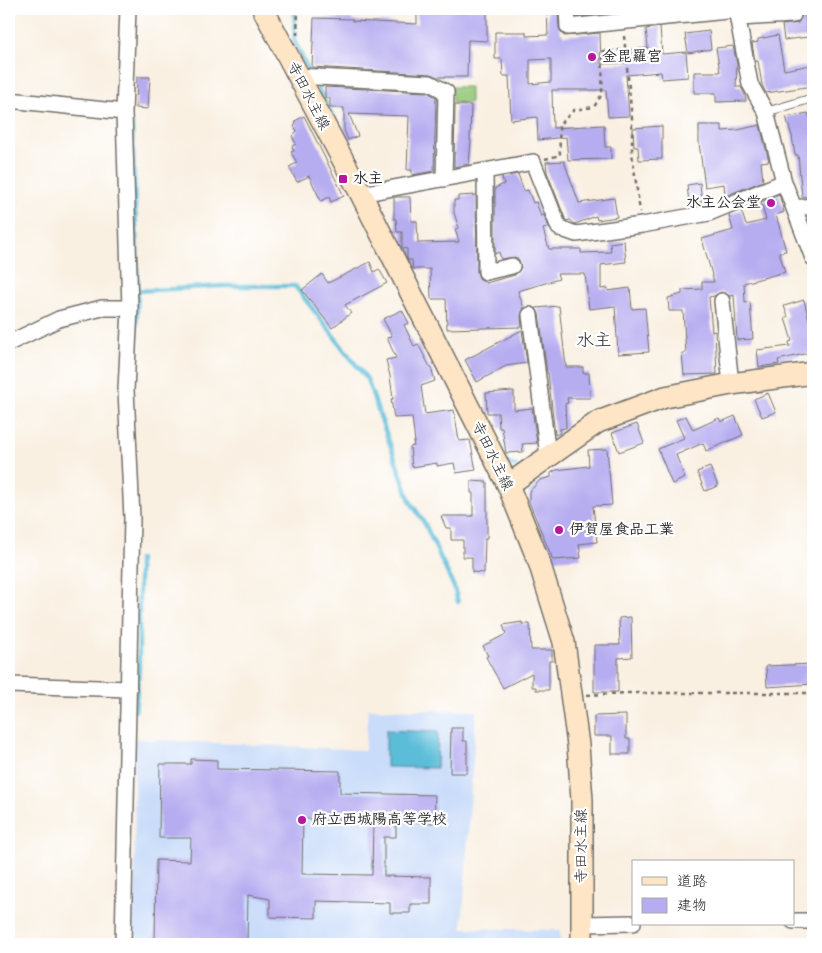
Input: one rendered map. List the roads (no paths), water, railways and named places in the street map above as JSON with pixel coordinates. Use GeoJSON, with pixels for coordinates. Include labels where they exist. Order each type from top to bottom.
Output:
{"type":"FeatureCollection","features":[{"type":"Feature","properties":{"kind":"main road","name":"寺田水主線"},"geometry":{"type":"LineString","coordinates":[[263,9],[361,194],[508,486],[539,562],[564,642],[578,745],[582,800],[582,934]]}},
{"type":"Feature","properties":{"kind":"main road"},"geometry":{"type":"LineString","coordinates":[[508,486],[598,422],[665,396],[731,384],[813,373]]}},
{"type":"Feature","properties":{"kind":"street"},"geometry":{"type":"LineString","coordinates":[[123,944],[132,518],[126,390],[130,308],[124,112],[128,9]]}},
{"type":"Feature","properties":{"kind":"street"},"geometry":{"type":"LineString","coordinates":[[567,9],[568,27],[738,13],[793,15]]}},
{"type":"Feature","properties":{"kind":"street"},"geometry":{"type":"LineString","coordinates":[[738,13],[750,84],[766,112],[784,182],[813,258]]}},
{"type":"Feature","properties":{"kind":"street"},"geometry":{"type":"LineString","coordinates":[[298,76],[430,83],[446,92],[444,179]]}},
{"type":"Feature","properties":{"kind":"street"},"geometry":{"type":"LineString","coordinates":[[9,100],[124,112]]}},
{"type":"Feature","properties":{"kind":"street"},"geometry":{"type":"LineString","coordinates":[[361,194],[532,162],[559,228],[576,234],[642,225],[710,212],[784,182]]}},
{"type":"Feature","properties":{"kind":"street"},"geometry":{"type":"LineString","coordinates":[[485,171],[486,272],[512,266]]}},
{"type":"Feature","properties":{"kind":"street"},"geometry":{"type":"LineString","coordinates":[[794,208],[813,206]]}},
{"type":"Feature","properties":{"kind":"street"},"geometry":{"type":"LineString","coordinates":[[722,301],[731,384]]}},
{"type":"Feature","properties":{"kind":"street"},"geometry":{"type":"LineString","coordinates":[[9,343],[59,319],[102,308],[130,308]]}},
{"type":"Feature","properties":{"kind":"street"},"geometry":{"type":"LineString","coordinates":[[530,315],[548,456]]}},
{"type":"Feature","properties":{"kind":"street"},"geometry":{"type":"LineString","coordinates":[[9,685],[129,689]]}},
{"type":"Feature","properties":{"kind":"street"},"geometry":{"type":"LineString","coordinates":[[794,921],[813,921]]}},
{"type":"Feature","properties":{"kind":"street"},"geometry":{"type":"LineString","coordinates":[[582,934],[632,923]]}},
{"type":"Feature","properties":{"kind":"lane"},"geometry":{"type":"LineString","coordinates":[[766,112],[813,98]]}},
{"type":"Feature","properties":{"kind":"water"},"geometry":{"type":"Polygon","coordinates":[[[386,730],[438,732],[437,768],[386,767],[386,730]]]}},
{"type":"Feature","properties":{"kind":"waterway"},"geometry":{"type":"LineString","coordinates":[[295,9],[294,40],[308,70]]}},
{"type":"Feature","properties":{"kind":"waterway"},"geometry":{"type":"LineString","coordinates":[[318,88],[340,131]]}},
{"type":"Feature","properties":{"kind":"waterway"},"geometry":{"type":"LineString","coordinates":[[132,123],[138,291],[135,347]]}},
{"type":"Feature","properties":{"kind":"waterway"},"geometry":{"type":"LineString","coordinates":[[138,291],[223,286],[295,286],[367,379],[410,501],[425,524],[454,587],[458,602]]}},
{"type":"Feature","properties":{"kind":"waterway"},"geometry":{"type":"LineString","coordinates":[[506,460],[509,464],[516,466]]}},
{"type":"Feature","properties":{"kind":"waterway"},"geometry":{"type":"LineString","coordinates":[[135,711],[139,668],[139,559]]}},
{"type":"Feature","properties":{"kind":"place","name":"金毘羅宮"},"geometry":{"type":"Point","coordinates":[592,57]}},
{"type":"Feature","properties":{"kind":"place","name":"水主"},"geometry":{"type":"Point","coordinates":[343,179]}},
{"type":"Feature","properties":{"kind":"place","name":"水主公会堂"},"geometry":{"type":"Point","coordinates":[771,203]}},
{"type":"Feature","properties":{"kind":"place","name":"伊賀屋食品工業"},"geometry":{"type":"Point","coordinates":[559,530]}},
{"type":"Feature","properties":{"kind":"place","name":"府立西城陽高等学校"},"geometry":{"type":"Point","coordinates":[302,820]}},
{"type":"Feature","properties":{"kind":"district","name":"水主"},"geometry":{"type":"Point","coordinates":[594,341]}}]}
